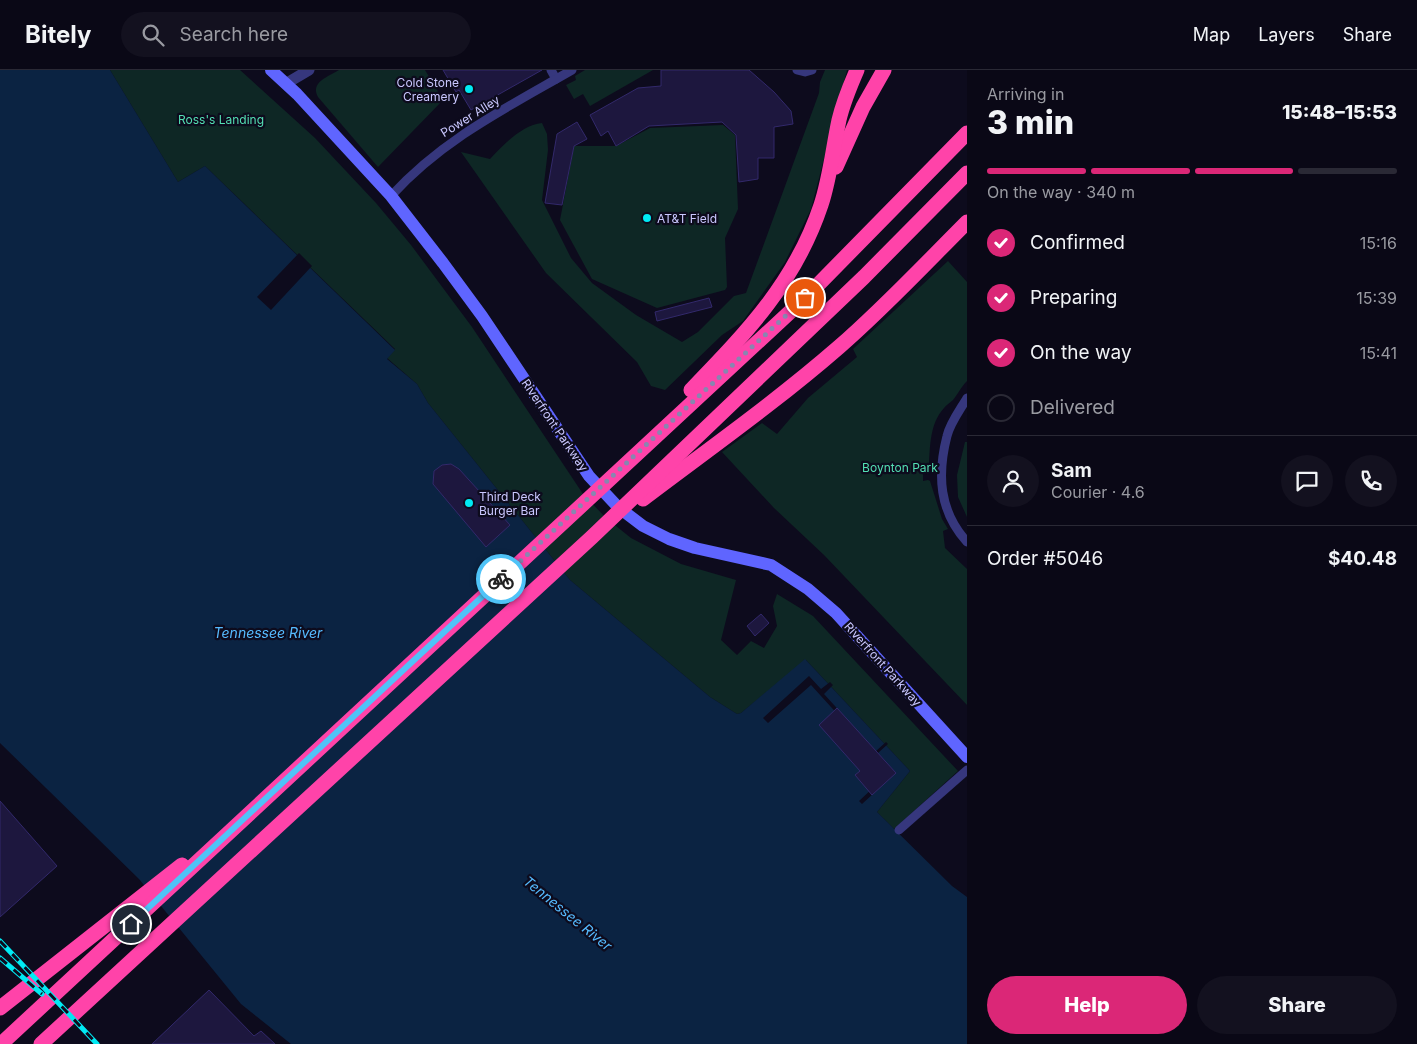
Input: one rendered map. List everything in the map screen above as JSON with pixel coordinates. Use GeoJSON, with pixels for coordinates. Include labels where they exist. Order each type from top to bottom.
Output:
{"type":"FeatureCollection","features":[{"type":"Feature","properties":{"kind":"highway"},"geometry":{"type":"LineString","coordinates":[[821,204],[840,118],[857,70]]}},
{"type":"Feature","properties":{"kind":"highway"},"geometry":{"type":"LineString","coordinates":[[726,362],[798,260],[863,106],[884,70]]}},
{"type":"Feature","properties":{"kind":"highway"},"geometry":{"type":"LineString","coordinates":[[1,1044],[571,514],[726,362],[805,298],[967,132]]}},
{"type":"Feature","properties":{"kind":"highway"},"geometry":{"type":"LineString","coordinates":[[41,1044],[592,537],[864,277],[967,173]]}},
{"type":"Feature","properties":{"kind":"highway"},"geometry":{"type":"LineString","coordinates":[[592,537],[818,365],[858,330],[967,222]]}},
{"type":"Feature","properties":{"kind":"highway"},"geometry":{"type":"LineString","coordinates":[[0,1008],[69,952],[261,804]]}},
{"type":"Feature","properties":{"kind":"main road","name":"Riverfront Parkway"},"geometry":{"type":"LineString","coordinates":[[271,70],[286,83],[391,196],[482,316],[589,476],[618,507],[643,526],[668,539],[695,548],[771,565],[808,589],[836,613],[967,757]]}},
{"type":"Feature","properties":{"kind":"street"},"geometry":{"type":"LineString","coordinates":[[286,83],[309,70]]}},
{"type":"Feature","properties":{"kind":"street"},"geometry":{"type":"LineString","coordinates":[[551,70],[556,79]]}},
{"type":"Feature","properties":{"kind":"street","name":"Power Alley"},"geometry":{"type":"LineString","coordinates":[[391,196],[414,172],[453,140],[572,70]]}},
{"type":"Feature","properties":{"kind":"street"},"geometry":{"type":"LineString","coordinates":[[797,70],[805,72],[812,70]]}},
{"type":"Feature","properties":{"kind":"street"},"geometry":{"type":"LineString","coordinates":[[967,398],[947,435],[941,473],[942,498],[948,514],[958,532],[967,542]]}},
{"type":"Feature","properties":{"kind":"street"},"geometry":{"type":"LineString","coordinates":[[899,830],[967,770]]}},
{"type":"Feature","properties":{"kind":"green space","name":"Ross's Landing"},"geometry":{"type":"Polygon","coordinates":[[[110,70],[240,70],[315,138],[376,203],[411,245],[472,327],[583,494],[606,518],[631,538],[681,564],[736,580],[721,640],[737,655],[751,641],[764,648],[777,626],[773,606],[777,594],[813,616],[958,771],[894,829],[877,812],[910,771],[806,660],[741,713],[737,714],[710,697],[570,580],[428,403],[417,384],[387,358],[395,349],[205,166],[178,182],[110,70]]]}},
{"type":"Feature","properties":{"kind":"green space"},"geometry":{"type":"Polygon","coordinates":[[[339,70],[425,70],[443,100],[378,167],[318,97],[316,87],[321,80],[339,70]]]}},
{"type":"Feature","properties":{"kind":"green space"},"geometry":{"type":"Polygon","coordinates":[[[585,70],[653,70],[590,106],[583,94],[574,99],[566,85],[576,80],[575,76],[585,70]]]}},
{"type":"Feature","properties":{"kind":"green space"},"geometry":{"type":"Polygon","coordinates":[[[825,70],[847,70],[811,209],[785,262],[743,321],[722,335],[665,390],[651,386],[637,362],[546,273],[461,152],[490,159],[520,132],[542,123],[547,134],[548,150],[542,200],[571,258],[592,283],[636,315],[682,342],[698,332],[734,296],[746,293],[819,93],[820,82],[825,70]]]}},
{"type":"Feature","properties":{"kind":"green space","name":"AT&T Field"},"geometry":{"type":"Polygon","coordinates":[[[723,125],[735,135],[738,209],[725,238],[727,287],[725,290],[657,308],[592,279],[560,220],[574,146],[616,146],[650,128],[723,125]]]}},
{"type":"Feature","properties":{"kind":"green space","name":"Boynton Park"},"geometry":{"type":"Polygon","coordinates":[[[948,261],[967,282],[967,381],[953,400],[939,414],[933,428],[929,465],[928,468],[923,468],[923,481],[930,481],[942,519],[948,529],[943,531],[945,548],[967,569],[967,705],[824,555],[774,508],[722,452],[762,423],[777,434],[808,398],[857,357],[853,349],[948,261]]]}},
{"type":"Feature","properties":{"kind":"green space"},"geometry":{"type":"Polygon","coordinates":[[[965,442],[967,442],[967,517],[958,497],[957,475],[965,442]]]}},
{"type":"Feature","properties":{"kind":"water","name":"Tennessee River"},"geometry":{"type":"Polygon","coordinates":[[[0,70],[110,70],[178,182],[205,166],[395,350],[387,359],[417,384],[428,403],[570,580],[710,697],[737,714],[741,713],[805,659],[910,771],[877,812],[952,886],[967,897],[967,1044],[291,1044],[241,1004],[139,879],[0,743],[0,70]]]}},
{"type":"Feature","properties":{"kind":"pier"},"geometry":{"type":"Polygon","coordinates":[[[299,253],[312,266],[271,310],[257,297],[299,253]]]}},
{"type":"Feature","properties":{"kind":"pier"},"geometry":{"type":"Polygon","coordinates":[[[809,676],[821,689],[830,682],[833,685],[824,694],[876,751],[886,742],[888,744],[878,753],[896,773],[862,804],[859,801],[890,772],[811,685],[768,723],[763,718],[809,676]]]}},
{"type":"Feature","properties":{"kind":"building"},"geometry":{"type":"Polygon","coordinates":[[[443,70],[542,70],[471,110],[459,90],[456,92],[443,70]]]}},
{"type":"Feature","properties":{"kind":"building"},"geometry":{"type":"Polygon","coordinates":[[[661,70],[749,70],[774,92],[791,111],[793,124],[774,127],[774,158],[758,158],[758,179],[739,182],[736,135],[722,122],[649,126],[616,146],[608,131],[601,136],[590,115],[638,88],[661,86],[661,70]]]}},
{"type":"Feature","properties":{"kind":"building"},"geometry":{"type":"Polygon","coordinates":[[[577,122],[587,139],[574,146],[562,205],[545,203],[557,134],[577,122]]]}},
{"type":"Feature","properties":{"kind":"building"},"geometry":{"type":"Polygon","coordinates":[[[709,298],[712,307],[657,321],[655,312],[709,298]]]}},
{"type":"Feature","properties":{"kind":"building","name":"Third Deck Burger Bar"},"geometry":{"type":"Polygon","coordinates":[[[451,464],[459,469],[510,525],[486,547],[433,484],[434,471],[442,465],[451,464]]]}},
{"type":"Feature","properties":{"kind":"building"},"geometry":{"type":"Polygon","coordinates":[[[761,614],[769,623],[755,636],[747,626],[761,614]]]}},
{"type":"Feature","properties":{"kind":"building"},"geometry":{"type":"Polygon","coordinates":[[[837,708],[896,773],[872,795],[855,775],[860,771],[819,725],[837,708]]]}},
{"type":"Feature","properties":{"kind":"building"},"geometry":{"type":"Polygon","coordinates":[[[0,801],[57,866],[0,917],[0,801]]]}},
{"type":"Feature","properties":{"kind":"building"},"geometry":{"type":"Polygon","coordinates":[[[209,990],[254,1036],[261,1031],[275,1044],[152,1044],[209,990]]]}},
{"type":"Feature","properties":{"kind":"railway"},"geometry":{"type":"LineString","coordinates":[[0,941],[97,1044]]}},
{"type":"Feature","properties":{"kind":"railway"},"geometry":{"type":"LineString","coordinates":[[0,958],[42,994]]}},
{"type":"Feature","properties":{"kind":"way so far"},"geometry":{"type":"LineString","coordinates":[[501,579],[805,298]]}},
{"type":"Feature","properties":{"kind":"place","name":"Cold Stone Creamery"},"geometry":{"type":"Point","coordinates":[469,89]}},
{"type":"Feature","properties":{"kind":"place","name":"AT&T Field"},"geometry":{"type":"Point","coordinates":[647,218]}},
{"type":"Feature","properties":{"kind":"place","name":"Third Deck Burger Bar"},"geometry":{"type":"Point","coordinates":[469,503]}},
{"type":"Feature","properties":{"kind":"route"},"geometry":{"type":"LineString","coordinates":[[131,924],[501,579]]}}]}
